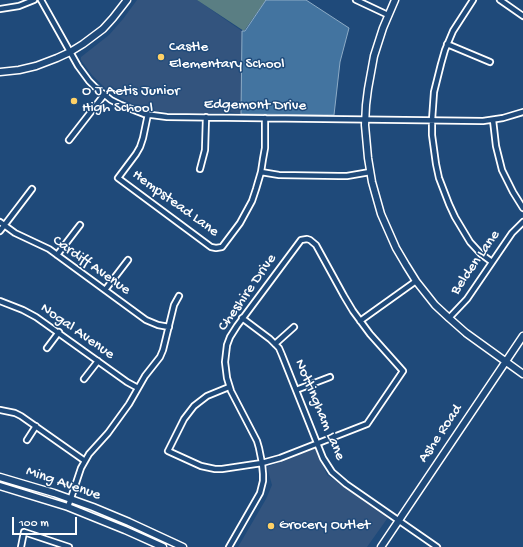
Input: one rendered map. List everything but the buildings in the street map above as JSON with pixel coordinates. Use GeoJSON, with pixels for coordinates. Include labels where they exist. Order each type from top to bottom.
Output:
{"type":"FeatureCollection","features":[{"type":"Feature","properties":{"kind":"street"},"geometry":{"type":"LineString","coordinates":[[0,9],[19,6],[34,0]]}},
{"type":"Feature","properties":{"kind":"street","name":"Edgemont Drive"},"geometry":{"type":"LineString","coordinates":[[41,0],[83,74],[95,87],[121,106],[148,114],[167,117],[483,121],[503,118],[523,112]]}},
{"type":"Feature","properties":{"kind":"street"},"geometry":{"type":"LineString","coordinates":[[0,72],[36,66],[70,52],[103,29],[127,0]]}},
{"type":"Feature","properties":{"kind":"street"},"geometry":{"type":"LineString","coordinates":[[356,0],[388,15]]}},
{"type":"Feature","properties":{"kind":"street"},"geometry":{"type":"LineString","coordinates":[[395,0],[378,42],[368,88],[365,119],[366,140],[375,196],[388,231],[399,254],[426,294],[449,318],[476,341],[523,374]]}},
{"type":"Feature","properties":{"kind":"street"},"geometry":{"type":"LineString","coordinates":[[472,0],[460,19],[440,64],[433,99],[432,135],[439,178],[449,204],[462,230],[472,245],[480,254],[492,262]]}},
{"type":"Feature","properties":{"kind":"street"},"geometry":{"type":"LineString","coordinates":[[500,0],[523,16]]}},
{"type":"Feature","properties":{"kind":"street"},"geometry":{"type":"LineString","coordinates":[[448,44],[490,62]]}},
{"type":"Feature","properties":{"kind":"street"},"geometry":{"type":"LineString","coordinates":[[69,140],[104,95]]}},
{"type":"Feature","properties":{"kind":"street","name":"Hempstead Lane"},"geometry":{"type":"LineString","coordinates":[[148,114],[140,147],[118,178],[213,248],[222,247],[240,223],[252,201],[262,172],[265,148],[266,118]]}},
{"type":"Feature","properties":{"kind":"street"},"geometry":{"type":"LineString","coordinates":[[200,169],[205,150],[206,117]]}},
{"type":"Feature","properties":{"kind":"street"},"geometry":{"type":"LineString","coordinates":[[493,120],[496,146],[502,170],[523,208]]}},
{"type":"Feature","properties":{"kind":"street"},"geometry":{"type":"LineString","coordinates":[[262,172],[279,176],[347,176],[370,172]]}},
{"type":"Feature","properties":{"kind":"street"},"geometry":{"type":"LineString","coordinates":[[0,231],[32,190]]}},
{"type":"Feature","properties":{"kind":"street","name":"Cardiff Avenue"},"geometry":{"type":"LineString","coordinates":[[0,222],[15,233],[45,246],[146,320],[158,325],[169,327]]}},
{"type":"Feature","properties":{"kind":"street","name":"Belden Lane"},"geometry":{"type":"LineString","coordinates":[[449,318],[467,299],[512,233],[523,222]]}},
{"type":"Feature","properties":{"kind":"street"},"geometry":{"type":"LineString","coordinates":[[57,255],[80,225]]}},
{"type":"Feature","properties":{"kind":"street","name":"Cheshire Drive"},"geometry":{"type":"LineString","coordinates":[[229,547],[260,493],[263,481],[262,463],[257,441],[229,387],[225,370],[226,352],[230,337],[242,318],[299,242],[307,239],[314,242],[316,245],[344,296],[360,321]]}},
{"type":"Feature","properties":{"kind":"street"},"geometry":{"type":"LineString","coordinates":[[105,290],[128,260]]}},
{"type":"Feature","properties":{"kind":"street"},"geometry":{"type":"LineString","coordinates":[[229,387],[207,396],[194,406],[184,419],[168,451],[201,466],[222,469],[262,463],[280,458],[367,424],[403,371],[383,350],[360,321],[416,281]]}},
{"type":"Feature","properties":{"kind":"street"},"geometry":{"type":"LineString","coordinates":[[68,507],[84,461],[108,433],[129,404],[145,376],[164,350],[174,305],[179,296]]}},
{"type":"Feature","properties":{"kind":"street","name":"Nogal Avenue"},"geometry":{"type":"LineString","coordinates":[[0,301],[36,317],[127,382],[138,388]]}},
{"type":"Feature","properties":{"kind":"street","name":"Nottingham Lane"},"geometry":{"type":"LineString","coordinates":[[242,318],[270,339],[282,355],[317,444],[327,465],[339,479],[437,547]]}},
{"type":"Feature","properties":{"kind":"street"},"geometry":{"type":"LineString","coordinates":[[275,344],[294,327]]}},
{"type":"Feature","properties":{"kind":"street"},"geometry":{"type":"LineString","coordinates":[[47,348],[59,332]]}},
{"type":"Feature","properties":{"kind":"street","name":"Ashe Road"},"geometry":{"type":"LineString","coordinates":[[381,547],[523,336]]}},
{"type":"Feature","properties":{"kind":"street"},"geometry":{"type":"LineString","coordinates":[[84,379],[98,361]]}},
{"type":"Feature","properties":{"kind":"street"},"geometry":{"type":"LineString","coordinates":[[296,390],[330,377]]}},
{"type":"Feature","properties":{"kind":"street"},"geometry":{"type":"LineString","coordinates":[[0,410],[15,413],[21,416],[84,461]]}},
{"type":"Feature","properties":{"kind":"street"},"geometry":{"type":"LineString","coordinates":[[27,440],[36,426]]}},
{"type":"Feature","properties":{"kind":"street","name":"Ming Avenue"},"geometry":{"type":"LineString","coordinates":[[0,477],[70,499],[129,522],[183,547]]}},
{"type":"Feature","properties":{"kind":"street","name":"Ming Avenue"},"geometry":{"type":"LineString","coordinates":[[0,486],[68,507],[163,547]]}},
{"type":"Feature","properties":{"kind":"street"},"geometry":{"type":"LineString","coordinates":[[22,547],[24,532],[69,547]]}},
{"type":"Feature","properties":{"kind":"shaded area","name":"Castle Elementary School"},"geometry":{"type":"Polygon","coordinates":[[[137,0],[197,0],[242,31],[241,114],[230,112],[158,112],[153,109],[133,104],[117,96],[104,87],[92,75],[81,60],[81,57],[109,35],[137,0]]]}},
{"type":"Feature","properties":{"kind":"shaded area"},"geometry":{"type":"Polygon","coordinates":[[[266,0],[306,0],[349,28],[340,62],[334,115],[241,114],[242,31],[245,31],[266,0]]]}},
{"type":"Feature","properties":{"kind":"shaded area"},"geometry":{"type":"Polygon","coordinates":[[[315,448],[327,475],[389,516],[367,547],[238,547],[266,499],[272,485],[267,467],[315,448]]]}},
{"type":"Feature","properties":{"kind":"green space"},"geometry":{"type":"Polygon","coordinates":[[[197,0],[266,0],[244,31],[197,0]]]}},
{"type":"Feature","properties":{"kind":"place","name":"Castle Elementary School"},"geometry":{"type":"Point","coordinates":[161,57]}},
{"type":"Feature","properties":{"kind":"place","name":"O J Aetis Junior High School"},"geometry":{"type":"Point","coordinates":[74,101]}},
{"type":"Feature","properties":{"kind":"place","name":"Grocery Outlet"},"geometry":{"type":"Point","coordinates":[271,526]}}]}
